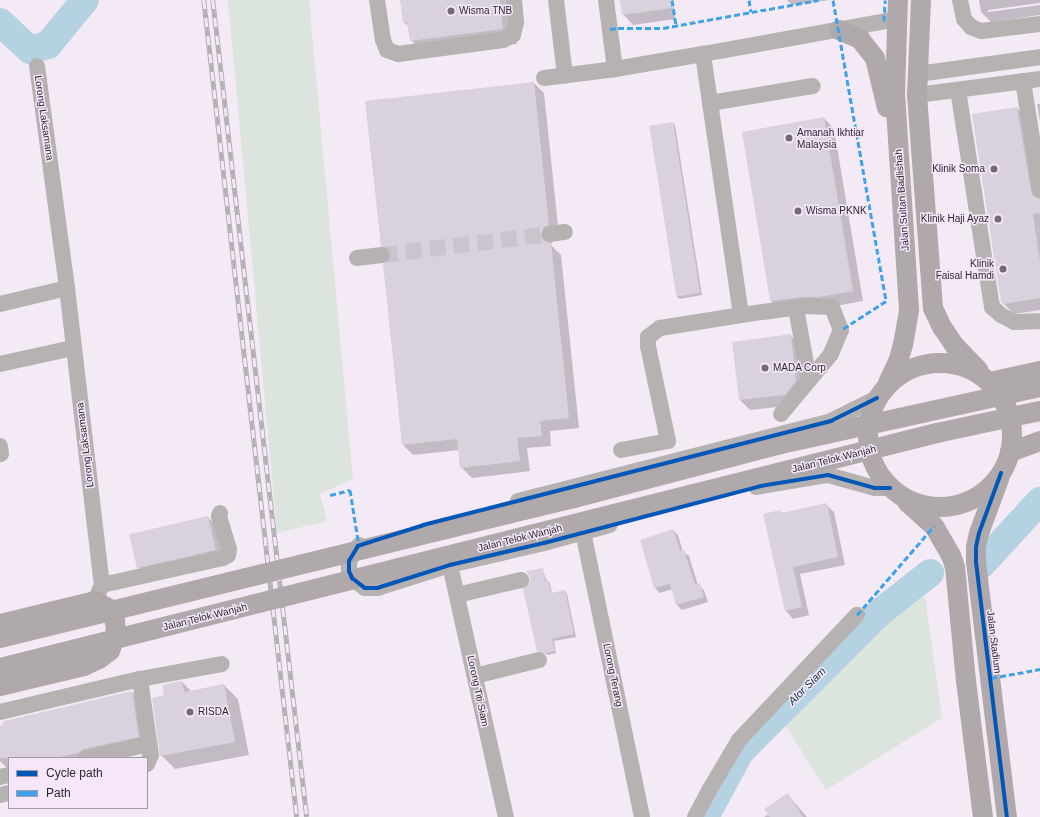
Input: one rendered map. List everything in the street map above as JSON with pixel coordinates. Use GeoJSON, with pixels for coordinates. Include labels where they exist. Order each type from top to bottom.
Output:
{"type":"FeatureCollection","features":[{"type":"Feature","properties":{"kind":"main road"},"geometry":{"type":"LineString","coordinates":[[922,0],[917,95],[933,308],[942,327],[954,345],[986,379]]}},
{"type":"Feature","properties":{"kind":"main road","name":"Jalan Sultan Badlishah"},"geometry":{"type":"LineString","coordinates":[[879,396],[891,378],[898,362],[907,328],[909,310],[894,93],[897,10]]}},
{"type":"Feature","properties":{"kind":"main road"},"geometry":{"type":"LineString","coordinates":[[839,30],[860,39],[875,58],[899,157]]}},
{"type":"Feature","properties":{"kind":"main road"},"geometry":{"type":"LineString","coordinates":[[983,817],[966,681],[955,566],[951,555],[934,526],[896,493],[875,469],[868,446],[868,421],[879,396],[892,380],[905,371],[920,365],[936,362],[953,363],[969,368],[986,379],[1040,371]]}},
{"type":"Feature","properties":{"kind":"main road","name":"Jalan Stadium"},"geometry":{"type":"LineString","coordinates":[[986,379],[1005,402],[1012,427],[1010,452],[979,533],[976,547],[976,562],[1007,817]]}},
{"type":"Feature","properties":{"kind":"main road"},"geometry":{"type":"LineString","coordinates":[[0,638],[574,498],[781,444],[1040,387]]}},
{"type":"Feature","properties":{"kind":"main road","name":"Jalan Telok Wanjah"},"geometry":{"type":"LineString","coordinates":[[0,668],[921,437],[1040,411]]}},
{"type":"Feature","properties":{"kind":"main road"},"geometry":{"type":"LineString","coordinates":[[1010,452],[1040,441]]}},
{"type":"Feature","properties":{"kind":"main road"},"geometry":{"type":"LineString","coordinates":[[896,493],[924,506],[946,507],[967,502],[986,490],[1001,473]]}},
{"type":"Feature","properties":{"kind":"main road"},"geometry":{"type":"LineString","coordinates":[[0,624],[98,593],[115,621],[116,635],[110,651],[99,659],[84,666],[0,686]]}},
{"type":"Feature","properties":{"kind":"street"},"geometry":{"type":"LineString","coordinates":[[377,0],[386,50],[398,54],[503,40],[514,35],[516,22],[514,0]]}},
{"type":"Feature","properties":{"kind":"street"},"geometry":{"type":"LineString","coordinates":[[556,0],[565,75]]}},
{"type":"Feature","properties":{"kind":"street"},"geometry":{"type":"LineString","coordinates":[[606,0],[615,69]]}},
{"type":"Feature","properties":{"kind":"street"},"geometry":{"type":"LineString","coordinates":[[960,0],[964,19],[971,27],[981,31],[1040,24]]}},
{"type":"Feature","properties":{"kind":"street"},"geometry":{"type":"LineString","coordinates":[[544,78],[615,69],[839,30],[897,10]]}},
{"type":"Feature","properties":{"kind":"street"},"geometry":{"type":"LineString","coordinates":[[703,54],[741,316]]}},
{"type":"Feature","properties":{"kind":"street"},"geometry":{"type":"LineString","coordinates":[[918,74],[1040,57]]}},
{"type":"Feature","properties":{"kind":"street","name":"Lorong Laksamana"},"geometry":{"type":"LineString","coordinates":[[37,66],[67,288],[98,593]]}},
{"type":"Feature","properties":{"kind":"street"},"geometry":{"type":"LineString","coordinates":[[917,95],[1040,79]]}},
{"type":"Feature","properties":{"kind":"street"},"geometry":{"type":"LineString","coordinates":[[1023,81],[1040,190]]}},
{"type":"Feature","properties":{"kind":"street"},"geometry":{"type":"LineString","coordinates":[[710,103],[812,86]]}},
{"type":"Feature","properties":{"kind":"street"},"geometry":{"type":"LineString","coordinates":[[958,90],[992,307],[1001,315],[1014,322],[1040,321]]}},
{"type":"Feature","properties":{"kind":"street"},"geometry":{"type":"LineString","coordinates":[[357,258],[382,255]]}},
{"type":"Feature","properties":{"kind":"street"},"geometry":{"type":"LineString","coordinates":[[0,304],[67,288]]}},
{"type":"Feature","properties":{"kind":"street"},"geometry":{"type":"LineString","coordinates":[[621,450],[668,441],[648,346],[648,337],[660,328],[805,306],[832,307],[840,330],[831,354],[781,414]]}},
{"type":"Feature","properties":{"kind":"street"},"geometry":{"type":"LineString","coordinates":[[796,308],[809,380]]}},
{"type":"Feature","properties":{"kind":"street"},"geometry":{"type":"LineString","coordinates":[[0,364],[73,348]]}},
{"type":"Feature","properties":{"kind":"street"},"geometry":{"type":"LineString","coordinates":[[879,396],[831,421],[424,525],[359,546],[349,561],[349,571],[352,578],[365,588],[377,588],[450,565],[761,486],[828,475],[896,493]]}},
{"type":"Feature","properties":{"kind":"street"},"geometry":{"type":"LineString","coordinates":[[98,593],[223,558],[228,555],[229,549],[219,516],[220,513]]}},
{"type":"Feature","properties":{"kind":"street","name":"Lorong Terang"},"geometry":{"type":"LineString","coordinates":[[583,532],[642,817]]}},
{"type":"Feature","properties":{"kind":"street","name":"Lorong Titi Siam"},"geometry":{"type":"LineString","coordinates":[[450,565],[506,817]]}},
{"type":"Feature","properties":{"kind":"street"},"geometry":{"type":"LineString","coordinates":[[457,595],[521,580]]}},
{"type":"Feature","properties":{"kind":"street"},"geometry":{"type":"LineString","coordinates":[[695,817],[739,740],[857,615]]}},
{"type":"Feature","properties":{"kind":"street"},"geometry":{"type":"LineString","coordinates":[[475,676],[539,660]]}},
{"type":"Feature","properties":{"kind":"street"},"geometry":{"type":"LineString","coordinates":[[0,712],[144,679],[222,664]]}},
{"type":"Feature","properties":{"kind":"street"},"geometry":{"type":"LineString","coordinates":[[144,679],[149,744],[148,762]]}},
{"type":"Feature","properties":{"kind":"street"},"geometry":{"type":"LineString","coordinates":[[90,757],[149,744]]}},
{"type":"Feature","properties":{"kind":"shaded area"},"geometry":{"type":"Polygon","coordinates":[[[228,0],[309,0],[353,479],[320,494],[327,521],[277,533],[228,0]]]}},
{"type":"Feature","properties":{"kind":"shaded area"},"geometry":{"type":"Polygon","coordinates":[[[925,596],[942,718],[826,790],[782,720],[864,639],[925,596]]]}},
{"type":"Feature","properties":{"kind":"building","name":"Wisma TNB"},"geometry":{"type":"Polygon","coordinates":[[[400,0],[500,0],[503,29],[410,41],[407,22],[403,23],[400,0]]]}},
{"type":"Feature","properties":{"kind":"building"},"geometry":{"type":"Polygon","coordinates":[[[620,0],[672,0],[673,8],[622,15],[620,0]]]}},
{"type":"Feature","properties":{"kind":"building"},"geometry":{"type":"Polygon","coordinates":[[[534,82],[549,225],[544,227],[541,235],[543,240],[551,243],[569,418],[540,421],[542,436],[517,438],[520,461],[460,468],[457,439],[402,445],[383,264],[388,262],[391,254],[389,249],[381,246],[365,101],[534,82]]]}},
{"type":"Feature","properties":{"kind":"building"},"geometry":{"type":"Polygon","coordinates":[[[1017,107],[1031,191],[1033,196],[1040,199],[1040,213],[1033,214],[1040,262],[1040,298],[1003,304],[1001,302],[972,114],[1017,107]]]}},
{"type":"Feature","properties":{"kind":"building","name":"Wisma PKNK"},"geometry":{"type":"Polygon","coordinates":[[[824,117],[853,291],[819,297],[804,297],[770,301],[742,132],[824,117]]]}},
{"type":"Feature","properties":{"kind":"building"},"geometry":{"type":"Polygon","coordinates":[[[673,122],[700,293],[676,297],[649,126],[673,122]]]}},
{"type":"Feature","properties":{"kind":"building","name":"MADA Corp"},"geometry":{"type":"Polygon","coordinates":[[[791,334],[796,381],[785,395],[739,400],[732,342],[791,334]]]}},
{"type":"Feature","properties":{"kind":"building"},"geometry":{"type":"Polygon","coordinates":[[[827,503],[838,557],[793,567],[802,607],[785,611],[763,514],[780,510],[781,513],[827,503]]]}},
{"type":"Feature","properties":{"kind":"building"},"geometry":{"type":"Polygon","coordinates":[[[208,516],[216,550],[137,568],[129,534],[208,516]]]}},
{"type":"Feature","properties":{"kind":"building"},"geometry":{"type":"Polygon","coordinates":[[[673,529],[680,551],[684,550],[695,585],[700,583],[704,597],[676,605],[670,584],[654,588],[640,540],[673,529]]]}},
{"type":"Feature","properties":{"kind":"building"},"geometry":{"type":"Polygon","coordinates":[[[543,568],[545,581],[548,580],[551,593],[565,590],[574,634],[552,639],[555,651],[545,653],[537,651],[523,589],[530,582],[530,577],[526,571],[543,568]]]}},
{"type":"Feature","properties":{"kind":"building","name":"RISDA"},"geometry":{"type":"Polygon","coordinates":[[[182,681],[184,692],[224,684],[235,742],[160,756],[152,698],[164,695],[162,685],[182,681]]]}},
{"type":"Feature","properties":{"kind":"building"},"geometry":{"type":"Polygon","coordinates":[[[132,691],[139,737],[84,749],[78,753],[60,757],[0,758],[0,727],[4,721],[132,691]]]}},
{"type":"Feature","properties":{"kind":"building"},"geometry":{"type":"Polygon","coordinates":[[[788,793],[803,817],[770,817],[764,809],[788,793]]]}},
{"type":"Feature","properties":{"kind":"waterway"},"geometry":{"type":"LineString","coordinates":[[0,22],[30,50],[48,45],[85,0]]}},
{"type":"Feature","properties":{"kind":"waterway","name":"Alor Siam"},"geometry":{"type":"LineString","coordinates":[[982,564],[1040,501]]}},
{"type":"Feature","properties":{"kind":"waterway","name":"Alor Siam"},"geometry":{"type":"LineString","coordinates":[[705,817],[740,752],[879,613],[930,573]]}},
{"type":"Feature","properties":{"kind":"tunnel"},"geometry":{"type":"LineString","coordinates":[[382,255],[550,234]]}},
{"type":"Feature","properties":{"kind":"railway"},"geometry":{"type":"LineString","coordinates":[[204,0],[297,817]]}},
{"type":"Feature","properties":{"kind":"railway"},"geometry":{"type":"LineString","coordinates":[[213,0],[307,817]]}},
{"type":"Feature","properties":{"kind":"marked path"},"geometry":{"type":"LineString","coordinates":[[672,0],[676,25]]}},
{"type":"Feature","properties":{"kind":"marked path"},"geometry":{"type":"LineString","coordinates":[[749,0],[751,12]]}},
{"type":"Feature","properties":{"kind":"marked path"},"geometry":{"type":"LineString","coordinates":[[610,29],[663,28],[819,0]]}},
{"type":"Feature","properties":{"kind":"marked path"},"geometry":{"type":"LineString","coordinates":[[833,0],[886,301],[841,330]]}},
{"type":"Feature","properties":{"kind":"marked path"},"geometry":{"type":"LineString","coordinates":[[884,21],[885,0]]}},
{"type":"Feature","properties":{"kind":"marked path"},"geometry":{"type":"LineString","coordinates":[[330,495],[350,490],[359,546]]}},
{"type":"Feature","properties":{"kind":"marked path"},"geometry":{"type":"LineString","coordinates":[[857,615],[934,526]]}},
{"type":"Feature","properties":{"kind":"marked path"},"geometry":{"type":"LineString","coordinates":[[991,678],[1040,669]]}},
{"type":"Feature","properties":{"kind":"cycle path"},"geometry":{"type":"LineString","coordinates":[[877,398],[831,421],[424,525],[370,542],[358,546],[349,561],[349,571],[352,578],[365,588],[377,588],[450,565],[544,543],[761,486],[828,475],[875,488],[890,488]]}},
{"type":"Feature","properties":{"kind":"cycle path"},"geometry":{"type":"LineString","coordinates":[[1001,473],[979,533],[976,547],[976,562],[1007,817]]}},
{"type":"Feature","properties":{"kind":"place","name":"Wisma TNB"},"geometry":{"type":"Point","coordinates":[451,11]}},
{"type":"Feature","properties":{"kind":"place","name":"Amanah Ikhtiar Malaysia"},"geometry":{"type":"Point","coordinates":[789,138]}},
{"type":"Feature","properties":{"kind":"place","name":"Klinik Soma"},"geometry":{"type":"Point","coordinates":[994,169]}},
{"type":"Feature","properties":{"kind":"place","name":"Wisma PKNK"},"geometry":{"type":"Point","coordinates":[798,211]}},
{"type":"Feature","properties":{"kind":"place","name":"Klinik Haji Ayaz"},"geometry":{"type":"Point","coordinates":[998,219]}},
{"type":"Feature","properties":{"kind":"place","name":"Klinik Faisal Hamdi"},"geometry":{"type":"Point","coordinates":[1003,269]}},
{"type":"Feature","properties":{"kind":"place","name":"MADA Corp"},"geometry":{"type":"Point","coordinates":[765,368]}},
{"type":"Feature","properties":{"kind":"place","name":"RISDA"},"geometry":{"type":"Point","coordinates":[190,712]}}]}
